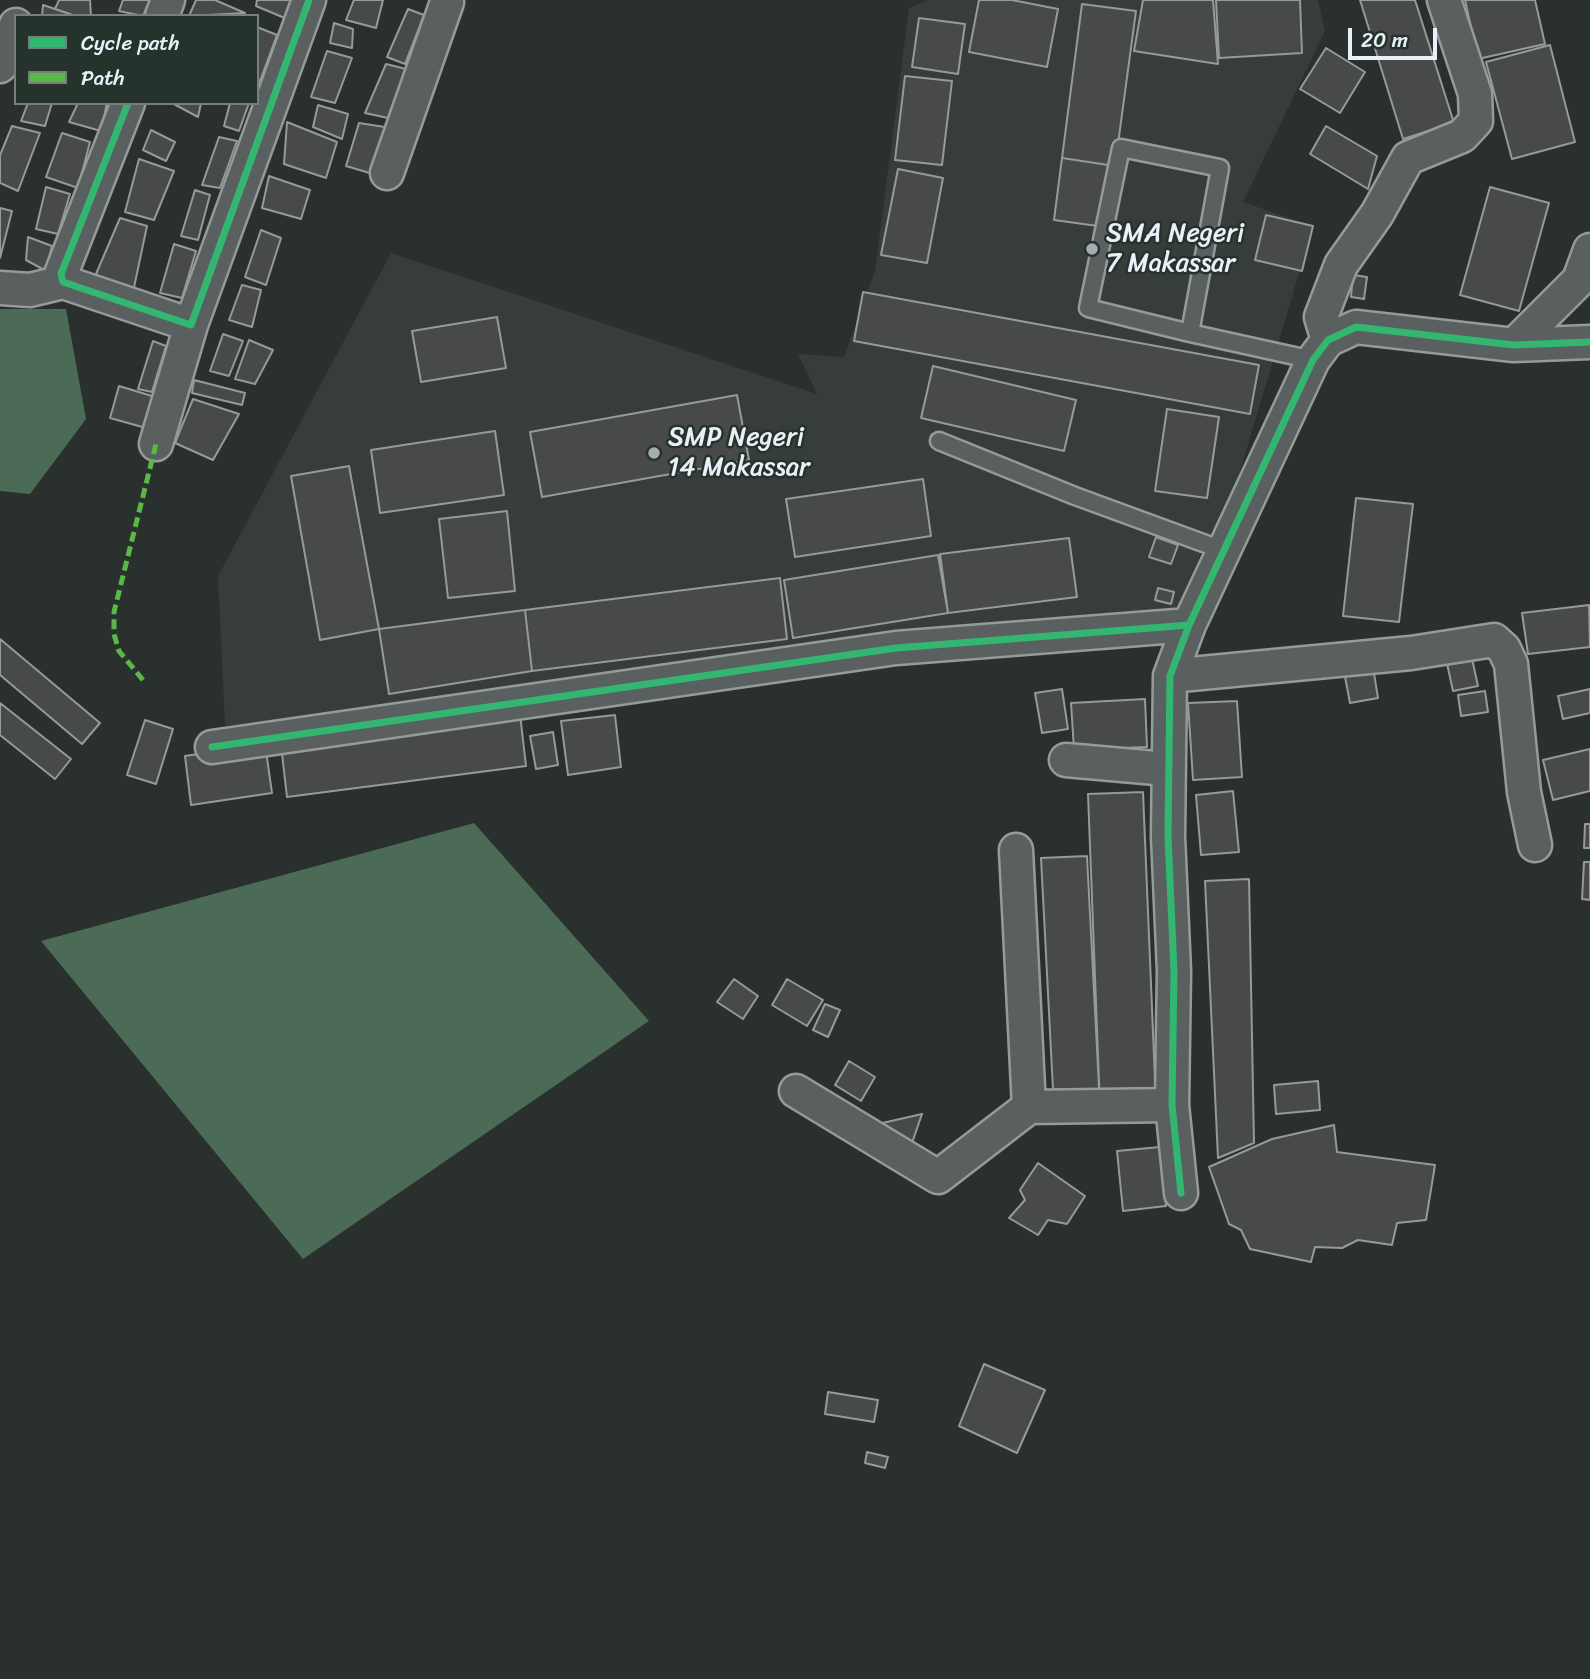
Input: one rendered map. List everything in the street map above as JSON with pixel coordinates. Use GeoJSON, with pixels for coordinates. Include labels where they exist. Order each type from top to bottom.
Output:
{"type":"FeatureCollection","features":[{"type":"Feature","properties":{"kind":"street"},"geometry":{"type":"LineString","coordinates":[[156,444],[191,326],[309,0]]}},
{"type":"Feature","properties":{"kind":"street"},"geometry":{"type":"LineString","coordinates":[[1181,1193],[1172,1105],[1174,971],[1167,769],[1170,677],[1189,625],[1321,350],[1321,317],[1341,265],[1377,214],[1408,158],[1462,136],[1476,121],[1475,94],[1444,0]]}},
{"type":"Feature","properties":{"kind":"street"},"geometry":{"type":"LineString","coordinates":[[387,173],[446,1]]}},
{"type":"Feature","properties":{"kind":"street"},"geometry":{"type":"LineString","coordinates":[[0,66],[14,30]]}},
{"type":"Feature","properties":{"kind":"street"},"geometry":{"type":"LineString","coordinates":[[62,282],[61,274],[127,105]]}},
{"type":"Feature","properties":{"kind":"street"},"geometry":{"type":"LineString","coordinates":[[1514,345],[1579,280],[1590,250]]}},
{"type":"Feature","properties":{"kind":"street"},"geometry":{"type":"LineString","coordinates":[[0,288],[30,290],[62,282],[191,326]]}},
{"type":"Feature","properties":{"kind":"street"},"geometry":{"type":"LineString","coordinates":[[1321,350],[1356,327],[1514,345],[1590,342]]}},
{"type":"Feature","properties":{"kind":"street"},"geometry":{"type":"LineString","coordinates":[[212,747],[896,648],[1189,625]]}},
{"type":"Feature","properties":{"kind":"street"},"geometry":{"type":"LineString","coordinates":[[1170,677],[1411,653],[1481,640],[1500,643],[1511,664],[1524,792],[1535,845]]}},
{"type":"Feature","properties":{"kind":"street"},"geometry":{"type":"LineString","coordinates":[[1066,760],[1167,769]]}},
{"type":"Feature","properties":{"kind":"street"},"geometry":{"type":"LineString","coordinates":[[1016,850],[1029,1107]]}},
{"type":"Feature","properties":{"kind":"street"},"geometry":{"type":"LineString","coordinates":[[796,1091],[938,1177],[1029,1107],[1172,1105]]}},
{"type":"Feature","properties":{"kind":"lane"},"geometry":{"type":"LineString","coordinates":[[1190,333],[1220,168],[1121,148],[1088,308],[1190,333],[1321,350]]}},
{"type":"Feature","properties":{"kind":"lane"},"geometry":{"type":"LineString","coordinates":[[939,441],[1075,496],[1225,551]]}},
{"type":"Feature","properties":{"kind":"shaded area"},"geometry":{"type":"Polygon","coordinates":[[[927,0],[1318,0],[1325,31],[1243,202],[1313,226],[1228,512],[1203,543],[1185,609],[225,726],[218,576],[391,253],[817,394],[798,354],[844,357],[875,271],[909,8],[927,0]]]}},
{"type":"Feature","properties":{"kind":"green space"},"geometry":{"type":"Polygon","coordinates":[[[0,309],[66,309],[86,419],[30,494],[0,491],[0,309]]]}},
{"type":"Feature","properties":{"kind":"green space"},"geometry":{"type":"Polygon","coordinates":[[[474,823],[649,1021],[303,1259],[41,941],[474,823]]]}},
{"type":"Feature","properties":{"kind":"building"},"geometry":{"type":"Polygon","coordinates":[[[59,0],[90,0],[91,14],[70,14],[55,9],[59,0]]]}},
{"type":"Feature","properties":{"kind":"building"},"geometry":{"type":"Polygon","coordinates":[[[123,0],[150,0],[144,14],[119,11],[123,0]]]}},
{"type":"Feature","properties":{"kind":"building"},"geometry":{"type":"Polygon","coordinates":[[[196,0],[215,0],[245,13],[226,14],[190,14],[196,0]]]}},
{"type":"Feature","properties":{"kind":"building"},"geometry":{"type":"Polygon","coordinates":[[[257,0],[295,0],[287,19],[256,6],[257,0]]]}},
{"type":"Feature","properties":{"kind":"building"},"geometry":{"type":"Polygon","coordinates":[[[354,0],[383,0],[376,28],[346,20],[354,0]]]}},
{"type":"Feature","properties":{"kind":"building"},"geometry":{"type":"Polygon","coordinates":[[[979,0],[1012,0],[1058,9],[1047,67],[969,52],[979,0]]]}},
{"type":"Feature","properties":{"kind":"building"},"geometry":{"type":"Polygon","coordinates":[[[1143,0],[1213,0],[1218,64],[1134,51],[1143,0]]]}},
{"type":"Feature","properties":{"kind":"building"},"geometry":{"type":"Polygon","coordinates":[[[1216,0],[1300,0],[1302,53],[1219,58],[1216,0]]]}},
{"type":"Feature","properties":{"kind":"building"},"geometry":{"type":"Polygon","coordinates":[[[1360,0],[1415,0],[1454,123],[1403,139],[1360,0]]]}},
{"type":"Feature","properties":{"kind":"building"},"geometry":{"type":"Polygon","coordinates":[[[1465,0],[1535,0],[1545,44],[1478,59],[1465,0]]]}},
{"type":"Feature","properties":{"kind":"building"},"geometry":{"type":"Polygon","coordinates":[[[1082,4],[1136,11],[1115,166],[1062,158],[1082,4]]]}},
{"type":"Feature","properties":{"kind":"building"},"geometry":{"type":"Polygon","coordinates":[[[43,5],[70,14],[42,14],[43,5]]]}},
{"type":"Feature","properties":{"kind":"building"},"geometry":{"type":"Polygon","coordinates":[[[408,9],[424,15],[405,64],[387,57],[408,9]]]}},
{"type":"Feature","properties":{"kind":"building"},"geometry":{"type":"Polygon","coordinates":[[[919,18],[965,24],[958,74],[912,67],[919,18]]]}},
{"type":"Feature","properties":{"kind":"building"},"geometry":{"type":"Polygon","coordinates":[[[334,23],[353,29],[352,48],[330,43],[334,23]]]}},
{"type":"Feature","properties":{"kind":"building"},"geometry":{"type":"Polygon","coordinates":[[[259,28],[277,35],[259,81],[259,28]]]}},
{"type":"Feature","properties":{"kind":"building"},"geometry":{"type":"Polygon","coordinates":[[[1550,45],[1575,142],[1512,159],[1486,62],[1550,45]]]}},
{"type":"Feature","properties":{"kind":"building"},"geometry":{"type":"Polygon","coordinates":[[[1326,48],[1365,72],[1340,113],[1300,89],[1326,48]]]}},
{"type":"Feature","properties":{"kind":"building"},"geometry":{"type":"Polygon","coordinates":[[[327,51],[352,58],[335,103],[311,97],[327,51]]]}},
{"type":"Feature","properties":{"kind":"building"},"geometry":{"type":"Polygon","coordinates":[[[386,64],[406,69],[388,118],[365,113],[386,64]]]}},
{"type":"Feature","properties":{"kind":"building"},"geometry":{"type":"Polygon","coordinates":[[[905,76],[952,81],[942,165],[895,160],[905,76]]]}},
{"type":"Feature","properties":{"kind":"building"},"geometry":{"type":"Polygon","coordinates":[[[27,105],[51,105],[45,126],[21,121],[27,105]]]}},
{"type":"Feature","properties":{"kind":"building"},"geometry":{"type":"Polygon","coordinates":[[[77,105],[107,105],[101,131],[69,122],[77,105]]]}},
{"type":"Feature","properties":{"kind":"building"},"geometry":{"type":"Polygon","coordinates":[[[176,105],[201,105],[198,117],[176,105]]]}},
{"type":"Feature","properties":{"kind":"building"},"geometry":{"type":"Polygon","coordinates":[[[229,105],[248,105],[239,131],[224,126],[229,105]]]}},
{"type":"Feature","properties":{"kind":"building"},"geometry":{"type":"Polygon","coordinates":[[[318,105],[348,114],[342,139],[313,127],[318,105]]]}},
{"type":"Feature","properties":{"kind":"building"},"geometry":{"type":"Polygon","coordinates":[[[287,122],[337,142],[326,178],[284,164],[287,122]]]}},
{"type":"Feature","properties":{"kind":"building"},"geometry":{"type":"Polygon","coordinates":[[[359,123],[385,127],[373,174],[346,166],[359,123]]]}},
{"type":"Feature","properties":{"kind":"building"},"geometry":{"type":"Polygon","coordinates":[[[12,126],[40,133],[18,191],[0,183],[0,155],[12,126]]]}},
{"type":"Feature","properties":{"kind":"building"},"geometry":{"type":"Polygon","coordinates":[[[1326,126],[1377,156],[1368,189],[1310,154],[1326,126]]]}},
{"type":"Feature","properties":{"kind":"building"},"geometry":{"type":"Polygon","coordinates":[[[151,130],[175,142],[166,161],[143,150],[151,130]]]}},
{"type":"Feature","properties":{"kind":"building"},"geometry":{"type":"Polygon","coordinates":[[[62,133],[90,142],[78,188],[46,177],[62,133]]]}},
{"type":"Feature","properties":{"kind":"building"},"geometry":{"type":"Polygon","coordinates":[[[219,137],[237,141],[220,188],[202,185],[219,137]]]}},
{"type":"Feature","properties":{"kind":"building"},"geometry":{"type":"Polygon","coordinates":[[[1062,158],[1115,166],[1105,227],[1054,220],[1062,158]]]}},
{"type":"Feature","properties":{"kind":"building"},"geometry":{"type":"Polygon","coordinates":[[[139,159],[174,171],[154,220],[125,212],[139,159]]]}},
{"type":"Feature","properties":{"kind":"building"},"geometry":{"type":"Polygon","coordinates":[[[898,169],[943,178],[927,263],[881,255],[898,169]]]}},
{"type":"Feature","properties":{"kind":"building"},"geometry":{"type":"Polygon","coordinates":[[[269,176],[310,190],[301,219],[262,208],[269,176]]]}},
{"type":"Feature","properties":{"kind":"building"},"geometry":{"type":"Polygon","coordinates":[[[46,187],[70,194],[58,234],[36,229],[46,187]]]}},
{"type":"Feature","properties":{"kind":"building"},"geometry":{"type":"Polygon","coordinates":[[[1490,187],[1549,203],[1519,311],[1460,295],[1490,187]]]}},
{"type":"Feature","properties":{"kind":"building"},"geometry":{"type":"Polygon","coordinates":[[[195,190],[210,195],[198,240],[181,236],[195,190]]]}},
{"type":"Feature","properties":{"kind":"building"},"geometry":{"type":"Polygon","coordinates":[[[0,208],[12,211],[0,258],[0,208]]]}},
{"type":"Feature","properties":{"kind":"building"},"geometry":{"type":"Polygon","coordinates":[[[1266,215],[1313,226],[1302,271],[1255,260],[1266,215]]]}},
{"type":"Feature","properties":{"kind":"building"},"geometry":{"type":"Polygon","coordinates":[[[120,218],[147,226],[132,297],[90,288],[120,218]]]}},
{"type":"Feature","properties":{"kind":"building"},"geometry":{"type":"Polygon","coordinates":[[[261,230],[281,238],[266,285],[245,277],[261,230]]]}},
{"type":"Feature","properties":{"kind":"building"},"geometry":{"type":"Polygon","coordinates":[[[28,237],[52,246],[46,271],[26,260],[28,237]]]}},
{"type":"Feature","properties":{"kind":"building"},"geometry":{"type":"Polygon","coordinates":[[[174,244],[196,251],[182,298],[160,293],[174,244]]]}},
{"type":"Feature","properties":{"kind":"building"},"geometry":{"type":"Polygon","coordinates":[[[1353,275],[1367,277],[1364,299],[1351,297],[1353,275]]]}},
{"type":"Feature","properties":{"kind":"building"},"geometry":{"type":"Polygon","coordinates":[[[242,285],[261,290],[252,327],[229,320],[242,285]]]}},
{"type":"Feature","properties":{"kind":"building"},"geometry":{"type":"Polygon","coordinates":[[[863,292],[1259,365],[1250,414],[854,341],[863,292]]]}},
{"type":"Feature","properties":{"kind":"building"},"geometry":{"type":"Polygon","coordinates":[[[497,317],[506,368],[421,382],[412,331],[497,317]]]}},
{"type":"Feature","properties":{"kind":"building"},"geometry":{"type":"Polygon","coordinates":[[[223,334],[243,341],[229,376],[210,371],[223,334]]]}},
{"type":"Feature","properties":{"kind":"building"},"geometry":{"type":"Polygon","coordinates":[[[249,340],[273,350],[255,384],[235,379],[249,340]]]}},
{"type":"Feature","properties":{"kind":"building"},"geometry":{"type":"Polygon","coordinates":[[[153,341],[166,346],[152,392],[138,389],[153,341]]]}},
{"type":"Feature","properties":{"kind":"building"},"geometry":{"type":"Polygon","coordinates":[[[933,366],[1076,400],[1064,451],[921,418],[933,366]]]}},
{"type":"Feature","properties":{"kind":"building"},"geometry":{"type":"Polygon","coordinates":[[[194,380],[245,393],[242,405],[192,393],[194,380]]]}},
{"type":"Feature","properties":{"kind":"building"},"geometry":{"type":"Polygon","coordinates":[[[119,386],[162,399],[153,430],[110,418],[119,386]]]}},
{"type":"Feature","properties":{"kind":"building"},"geometry":{"type":"Polygon","coordinates":[[[737,395],[749,460],[542,497],[530,432],[737,395]]]}},
{"type":"Feature","properties":{"kind":"building"},"geometry":{"type":"Polygon","coordinates":[[[193,399],[239,414],[213,460],[175,443],[193,399]]]}},
{"type":"Feature","properties":{"kind":"building"},"geometry":{"type":"Polygon","coordinates":[[[1167,409],[1219,417],[1207,498],[1155,491],[1167,409]]]}},
{"type":"Feature","properties":{"kind":"building"},"geometry":{"type":"Polygon","coordinates":[[[495,431],[504,495],[380,513],[371,450],[495,431]]]}},
{"type":"Feature","properties":{"kind":"building"},"geometry":{"type":"Polygon","coordinates":[[[349,466],[379,629],[320,640],[291,476],[349,466]]]}},
{"type":"Feature","properties":{"kind":"building"},"geometry":{"type":"Polygon","coordinates":[[[923,479],[931,536],[795,557],[786,499],[923,479]]]}},
{"type":"Feature","properties":{"kind":"building"},"geometry":{"type":"Polygon","coordinates":[[[1356,498],[1413,504],[1399,622],[1343,616],[1356,498]]]}},
{"type":"Feature","properties":{"kind":"building"},"geometry":{"type":"Polygon","coordinates":[[[507,511],[515,591],[448,598],[439,519],[507,511]]]}},
{"type":"Feature","properties":{"kind":"building"},"geometry":{"type":"Polygon","coordinates":[[[1156,537],[1178,545],[1171,564],[1149,557],[1156,537]]]}},
{"type":"Feature","properties":{"kind":"building"},"geometry":{"type":"Polygon","coordinates":[[[1069,538],[1077,597],[948,613],[940,554],[1069,538]]]}},
{"type":"Feature","properties":{"kind":"building"},"geometry":{"type":"Polygon","coordinates":[[[938,555],[948,613],[793,638],[784,580],[938,555]]]}},
{"type":"Feature","properties":{"kind":"building"},"geometry":{"type":"Polygon","coordinates":[[[780,578],[787,639],[532,671],[525,610],[780,578]]]}},
{"type":"Feature","properties":{"kind":"building"},"geometry":{"type":"Polygon","coordinates":[[[1158,588],[1174,592],[1171,604],[1155,600],[1158,588]]]}},
{"type":"Feature","properties":{"kind":"building"},"geometry":{"type":"Polygon","coordinates":[[[1589,605],[1590,647],[1528,654],[1522,613],[1589,605]]]}},
{"type":"Feature","properties":{"kind":"building"},"geometry":{"type":"Polygon","coordinates":[[[525,610],[532,671],[389,694],[379,629],[525,610]]]}},
{"type":"Feature","properties":{"kind":"building"},"geometry":{"type":"Polygon","coordinates":[[[0,639],[100,723],[82,744],[0,675],[0,639]]]}},
{"type":"Feature","properties":{"kind":"building"},"geometry":{"type":"Polygon","coordinates":[[[1471,654],[1478,686],[1453,691],[1446,659],[1471,654]]]}},
{"type":"Feature","properties":{"kind":"building"},"geometry":{"type":"Polygon","coordinates":[[[1372,661],[1378,698],[1350,703],[1343,666],[1372,661]]]}},
{"type":"Feature","properties":{"kind":"building"},"geometry":{"type":"Polygon","coordinates":[[[1062,689],[1068,729],[1042,733],[1035,693],[1062,689]]]}},
{"type":"Feature","properties":{"kind":"building"},"geometry":{"type":"Polygon","coordinates":[[[1590,689],[1590,713],[1563,719],[1558,696],[1590,689]]]}},
{"type":"Feature","properties":{"kind":"building"},"geometry":{"type":"Polygon","coordinates":[[[1485,691],[1488,712],[1461,716],[1458,695],[1485,691]]]}},
{"type":"Feature","properties":{"kind":"building"},"geometry":{"type":"Polygon","coordinates":[[[1145,699],[1147,747],[1074,750],[1071,703],[1145,699]]]}},
{"type":"Feature","properties":{"kind":"building"},"geometry":{"type":"Polygon","coordinates":[[[1237,701],[1242,777],[1193,780],[1188,703],[1237,701]]]}},
{"type":"Feature","properties":{"kind":"building"},"geometry":{"type":"Polygon","coordinates":[[[0,703],[71,759],[55,779],[0,735],[0,703]]]}},
{"type":"Feature","properties":{"kind":"building"},"geometry":{"type":"Polygon","coordinates":[[[520,714],[526,766],[287,797],[281,745],[520,714]]]}},
{"type":"Feature","properties":{"kind":"building"},"geometry":{"type":"Polygon","coordinates":[[[615,715],[621,767],[568,775],[561,721],[615,715]]]}},
{"type":"Feature","properties":{"kind":"building"},"geometry":{"type":"Polygon","coordinates":[[[145,720],[173,729],[156,784],[127,775],[145,720]]]}},
{"type":"Feature","properties":{"kind":"building"},"geometry":{"type":"Polygon","coordinates":[[[553,732],[558,765],[536,769],[530,736],[553,732]]]}},
{"type":"Feature","properties":{"kind":"building"},"geometry":{"type":"Polygon","coordinates":[[[265,744],[272,793],[191,805],[185,756],[265,744]]]}},
{"type":"Feature","properties":{"kind":"building"},"geometry":{"type":"Polygon","coordinates":[[[1590,749],[1590,791],[1553,800],[1543,760],[1590,749]]]}},
{"type":"Feature","properties":{"kind":"building"},"geometry":{"type":"Polygon","coordinates":[[[1233,791],[1239,852],[1201,855],[1196,795],[1233,791]]]}},
{"type":"Feature","properties":{"kind":"building"},"geometry":{"type":"Polygon","coordinates":[[[1143,792],[1156,1104],[1100,1107],[1088,794],[1143,792]]]}},
{"type":"Feature","properties":{"kind":"building"},"geometry":{"type":"Polygon","coordinates":[[[1585,824],[1590,824],[1590,848],[1584,848],[1585,824]]]}},
{"type":"Feature","properties":{"kind":"building"},"geometry":{"type":"Polygon","coordinates":[[[1087,856],[1100,1107],[1054,1109],[1041,858],[1087,856]]]}},
{"type":"Feature","properties":{"kind":"building"},"geometry":{"type":"Polygon","coordinates":[[[1584,862],[1590,862],[1590,900],[1582,899],[1584,862]]]}},
{"type":"Feature","properties":{"kind":"building"},"geometry":{"type":"Polygon","coordinates":[[[1249,879],[1254,1143],[1218,1158],[1205,881],[1249,879]]]}},
{"type":"Feature","properties":{"kind":"building"},"geometry":{"type":"Polygon","coordinates":[[[734,979],[758,996],[743,1019],[717,1002],[734,979]]]}},
{"type":"Feature","properties":{"kind":"building"},"geometry":{"type":"Polygon","coordinates":[[[787,979],[823,1000],[807,1026],[772,1005],[787,979]]]}},
{"type":"Feature","properties":{"kind":"building"},"geometry":{"type":"Polygon","coordinates":[[[825,1004],[840,1010],[828,1037],[813,1030],[825,1004]]]}},
{"type":"Feature","properties":{"kind":"building"},"geometry":{"type":"Polygon","coordinates":[[[849,1061],[875,1077],[861,1101],[835,1085],[849,1061]]]}},
{"type":"Feature","properties":{"kind":"building"},"geometry":{"type":"Polygon","coordinates":[[[1318,1081],[1320,1110],[1276,1114],[1274,1085],[1318,1081]]]}},
{"type":"Feature","properties":{"kind":"building"},"geometry":{"type":"Polygon","coordinates":[[[922,1114],[912,1143],[878,1124],[922,1114]]]}},
{"type":"Feature","properties":{"kind":"building"},"geometry":{"type":"Polygon","coordinates":[[[1334,1125],[1337,1152],[1435,1165],[1426,1220],[1397,1223],[1392,1245],[1358,1240],[1342,1248],[1315,1247],[1311,1262],[1250,1249],[1241,1230],[1229,1224],[1209,1167],[1272,1139],[1334,1125]]]}},
{"type":"Feature","properties":{"kind":"building"},"geometry":{"type":"Polygon","coordinates":[[[1160,1147],[1166,1206],[1123,1211],[1117,1151],[1160,1147]]]}},
{"type":"Feature","properties":{"kind":"building"},"geometry":{"type":"Polygon","coordinates":[[[1038,1163],[1085,1196],[1067,1224],[1048,1220],[1038,1235],[1009,1218],[1025,1200],[1020,1190],[1038,1163]]]}},
{"type":"Feature","properties":{"kind":"building"},"geometry":{"type":"Polygon","coordinates":[[[984,1364],[1045,1390],[1017,1453],[959,1426],[984,1364]]]}},
{"type":"Feature","properties":{"kind":"building"},"geometry":{"type":"Polygon","coordinates":[[[828,1392],[878,1400],[874,1422],[825,1414],[828,1392]]]}},
{"type":"Feature","properties":{"kind":"building"},"geometry":{"type":"Polygon","coordinates":[[[867,1452],[888,1457],[885,1468],[865,1463],[867,1452]]]}},
{"type":"Feature","properties":{"kind":"marked path"},"geometry":{"type":"LineString","coordinates":[[143,680],[119,651],[114,634],[114,612],[156,444]]}},
{"type":"Feature","properties":{"kind":"cycle path"},"geometry":{"type":"LineString","coordinates":[[127,105],[61,274],[63,282],[191,325],[309,0]]}},
{"type":"Feature","properties":{"kind":"cycle path"},"geometry":{"type":"LineString","coordinates":[[1181,1193],[1172,1105],[1174,971],[1168,836],[1170,676],[1189,625],[1313,360],[1328,340],[1356,327],[1514,345],[1590,342]]}},
{"type":"Feature","properties":{"kind":"cycle path"},"geometry":{"type":"LineString","coordinates":[[212,747],[896,648],[1189,625]]}},
{"type":"Feature","properties":{"kind":"place","name":"SMA Negeri 7 Makassar"},"geometry":{"type":"Point","coordinates":[1092,249]}},
{"type":"Feature","properties":{"kind":"place","name":"SMP Negeri 14 Makassar"},"geometry":{"type":"Point","coordinates":[654,453]}}]}
